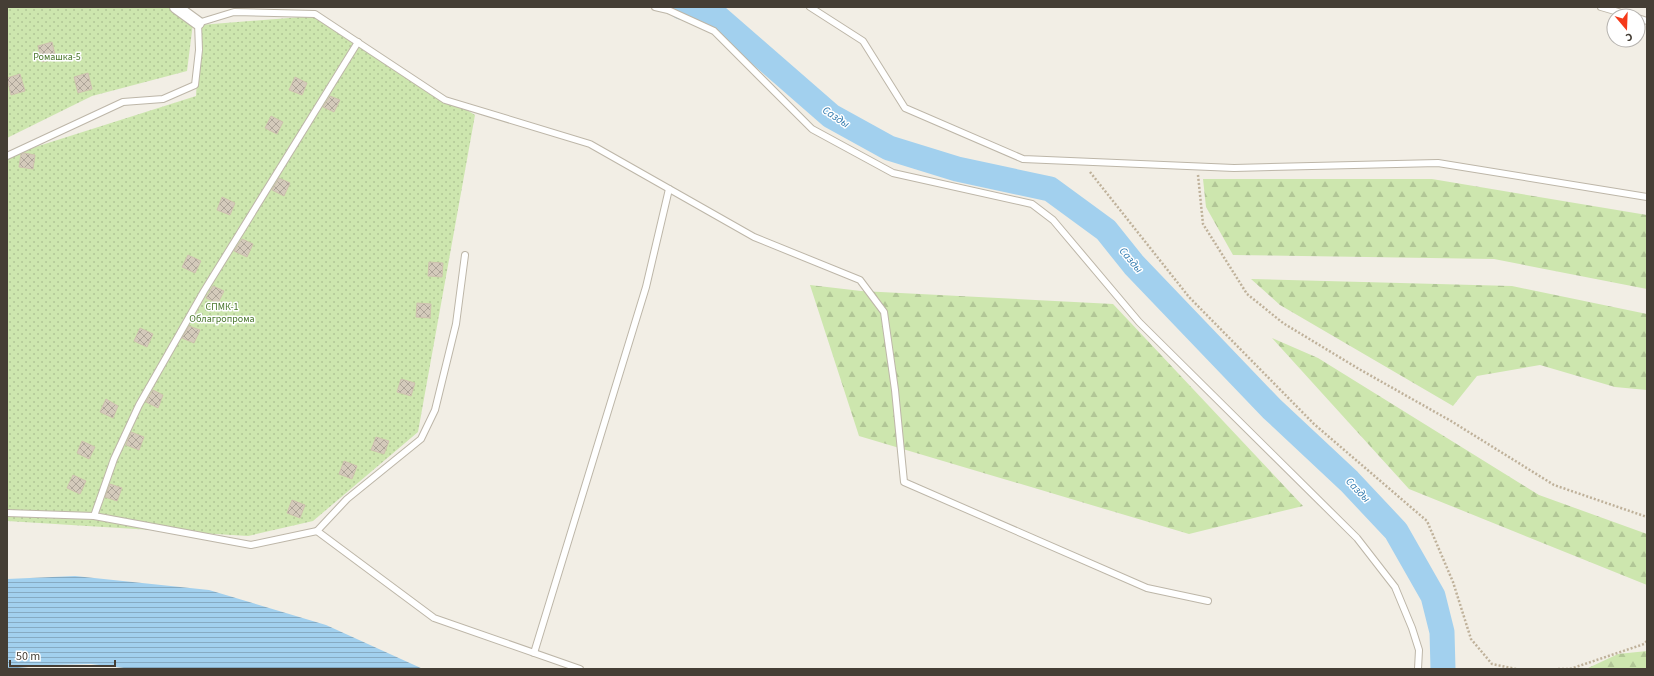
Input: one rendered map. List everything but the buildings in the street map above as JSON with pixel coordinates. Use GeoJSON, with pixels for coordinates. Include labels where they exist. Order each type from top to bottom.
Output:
{"type":"FeatureCollection","features":[{"type":"Feature","properties":{"kind":"street"},"geometry":{"type":"LineString","coordinates":[[176,7],[198,23]]}},
{"type":"Feature","properties":{"kind":"lane"},"geometry":{"type":"LineString","coordinates":[[655,7],[668,10],[714,31],[812,129],[893,173],[1032,204],[1053,220],[1139,322],[1357,538],[1395,587],[1412,628],[1419,650],[1418,669]]}},
{"type":"Feature","properties":{"kind":"lane"},"geometry":{"type":"LineString","coordinates":[[810,7],[863,41],[905,108],[1023,159],[1234,168],[1438,163],[1647,198]]}},
{"type":"Feature","properties":{"kind":"lane"},"geometry":{"type":"LineString","coordinates":[[7,156],[123,102],[163,99],[195,85],[200,50],[198,23],[234,12],[315,14],[445,100],[590,144],[754,237],[860,280],[884,312],[895,390],[904,482],[1147,588],[1208,601]]}},
{"type":"Feature","properties":{"kind":"lane"},"geometry":{"type":"LineString","coordinates":[[94,516],[114,459],[140,405],[204,291],[358,42]]}},
{"type":"Feature","properties":{"kind":"lane"},"geometry":{"type":"LineString","coordinates":[[534,652],[646,287],[669,189]]}},
{"type":"Feature","properties":{"kind":"lane"},"geometry":{"type":"LineString","coordinates":[[7,513],[94,516],[251,545],[317,531],[347,499],[421,439],[435,410],[456,324],[465,255]]}},
{"type":"Feature","properties":{"kind":"lane"},"geometry":{"type":"LineString","coordinates":[[317,531],[434,618],[580,669]]}},
{"type":"Feature","properties":{"kind":"path"},"geometry":{"type":"LineString","coordinates":[[1083,162],[1189,297],[1314,424],[1427,521],[1453,582],[1471,639],[1492,664],[1516,669]]}},
{"type":"Feature","properties":{"kind":"path"},"geometry":{"type":"LineString","coordinates":[[1198,167],[1203,224],[1247,294],[1283,323],[1359,369],[1451,421],[1554,485],[1647,517]]}},
{"type":"Feature","properties":{"kind":"path"},"geometry":{"type":"LineString","coordinates":[[1558,669],[1570,669],[1647,642]]}},
{"type":"Feature","properties":{"kind":"green space","name":"Ромашка-5"},"geometry":{"type":"Polygon","coordinates":[[[7,7],[171,7],[193,23],[187,71],[92,96],[7,138],[7,7]]]}},
{"type":"Feature","properties":{"kind":"green space","name":"СПМК-1 Облагропрома"},"geometry":{"type":"Polygon","coordinates":[[[314,16],[475,115],[418,432],[313,521],[248,536],[7,521],[7,156],[196,96],[200,25],[314,16]]]}},
{"type":"Feature","properties":{"kind":"green space"},"geometry":{"type":"Polygon","coordinates":[[[1203,179],[1432,179],[1647,215],[1647,289],[1494,259],[1233,255],[1206,207],[1203,179]]]}},
{"type":"Feature","properties":{"kind":"green space"},"geometry":{"type":"Polygon","coordinates":[[[1251,279],[1512,286],[1647,314],[1647,390],[1615,387],[1540,365],[1477,376],[1453,406],[1280,305],[1251,279]]]}},
{"type":"Feature","properties":{"kind":"green space"},"geometry":{"type":"Polygon","coordinates":[[[810,285],[861,291],[1113,304],[1303,506],[1189,534],[859,436],[810,285]]]}},
{"type":"Feature","properties":{"kind":"green space"},"geometry":{"type":"Polygon","coordinates":[[[1272,338],[1318,358],[1539,495],[1647,534],[1647,585],[1409,489],[1272,338]]]}},
{"type":"Feature","properties":{"kind":"green space"},"geometry":{"type":"Polygon","coordinates":[[[1647,651],[1647,669],[1586,669],[1618,654],[1647,651]]]}},
{"type":"Feature","properties":{"kind":"water"},"geometry":{"type":"Polygon","coordinates":[[[75,576],[209,590],[326,625],[423,669],[132,669],[91,664],[50,665],[7,669],[7,579],[75,576]]]}},
{"type":"Feature","properties":{"kind":"waterway","name":"Сазды"},"geometry":{"type":"LineString","coordinates":[[681,7],[715,15],[831,116],[889,148],[957,169],[1050,189],[1106,230],[1134,265],[1272,409],[1349,481],[1396,531],[1433,596],[1442,632],[1443,669]]}}]}
